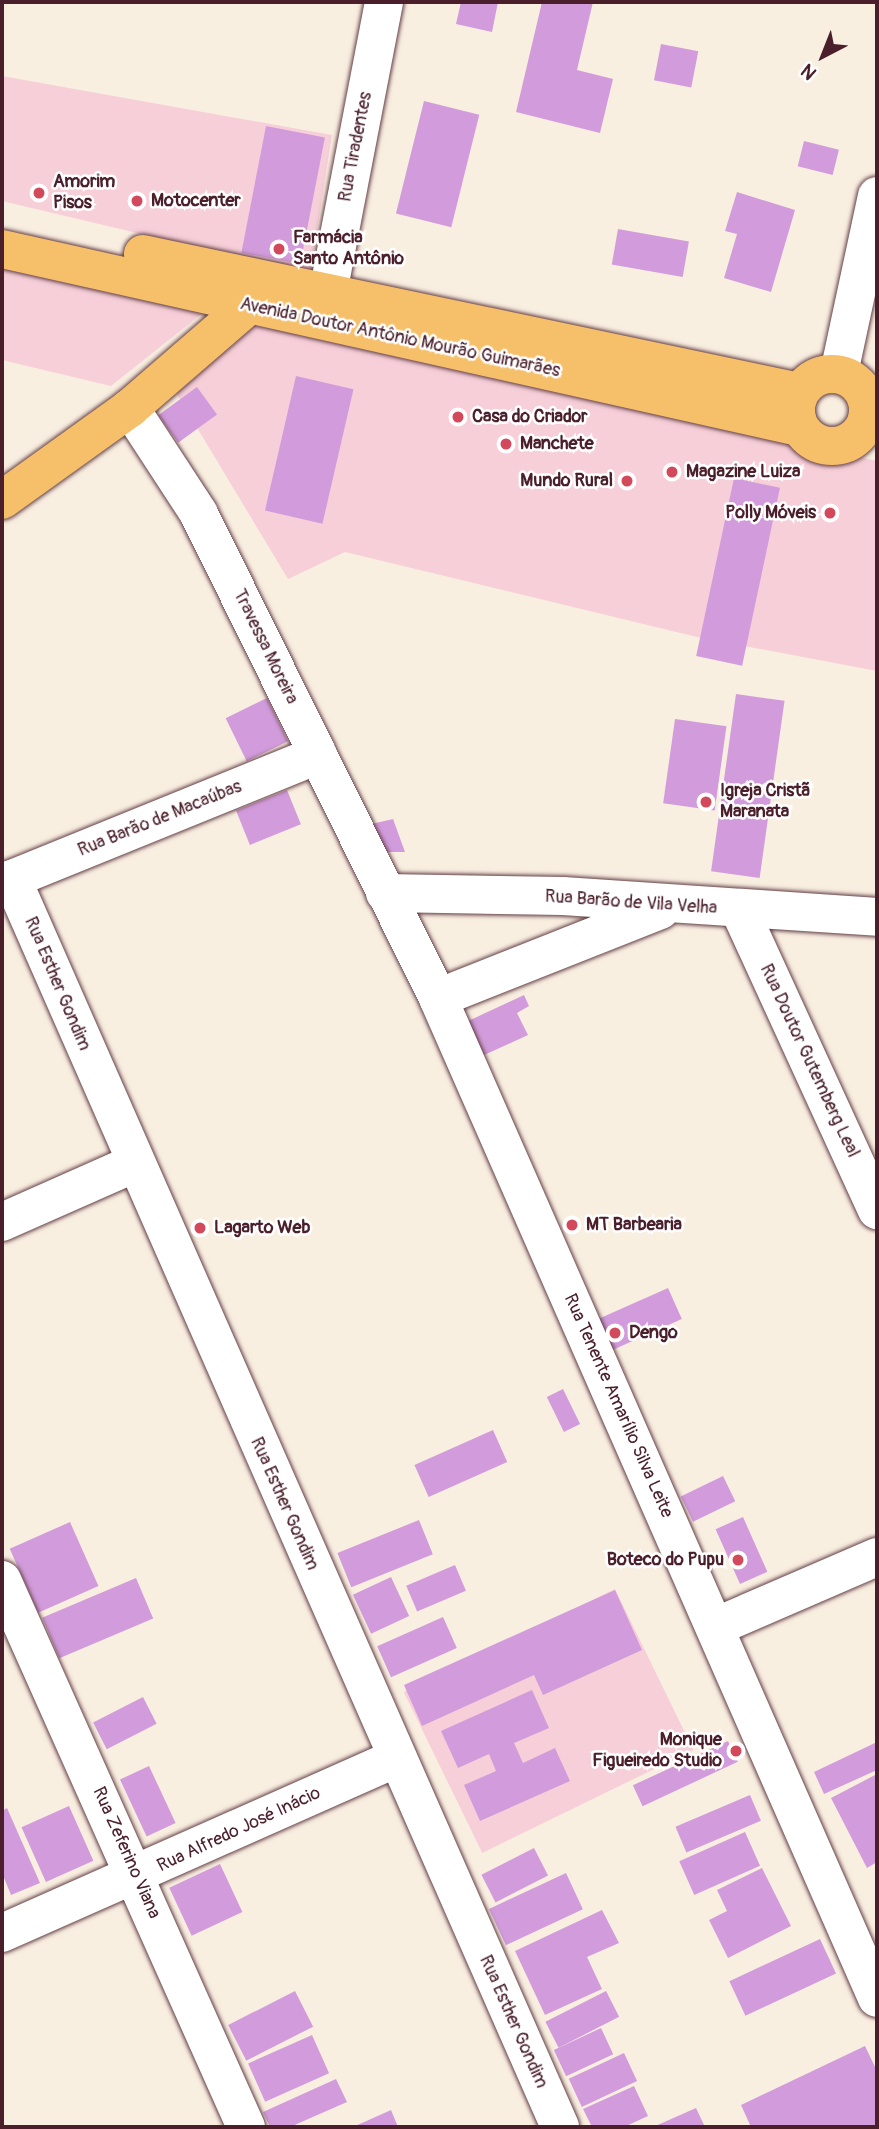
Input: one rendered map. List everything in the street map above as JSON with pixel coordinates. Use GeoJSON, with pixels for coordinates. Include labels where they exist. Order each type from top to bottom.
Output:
{"type":"FeatureCollection","features":[{"type":"Feature","properties":{"kind":"main road","name":"Avenida Doutor Antônio Mourão Guimarães"},"geometry":{"type":"LineString","coordinates":[[2,229],[328,293],[798,409]]}},
{"type":"Feature","properties":{"kind":"main road","name":"Avenida Doutor Antônio Mourão Guimarães"},"geometry":{"type":"LineString","coordinates":[[2,248],[249,305],[798,409]]}},
{"type":"Feature","properties":{"kind":"main road"},"geometry":{"type":"LineString","coordinates":[[2,500],[130,408],[249,305]]}},
{"type":"Feature","properties":{"kind":"main road"},"geometry":{"type":"LineString","coordinates":[[816,376],[861,388],[869,418],[867,442],[847,445],[814,443],[798,409],[816,376]]}},
{"type":"Feature","properties":{"kind":"street","name":"Rua Tiradentes"},"geometry":{"type":"LineString","coordinates":[[328,293],[384,2]]}},
{"type":"Feature","properties":{"kind":"street"},"geometry":{"type":"LineString","coordinates":[[861,388],[875,219]]}},
{"type":"Feature","properties":{"kind":"street","name":"Travessa Moreira"},"geometry":{"type":"LineString","coordinates":[[130,408],[199,514],[385,893]]}},
{"type":"Feature","properties":{"kind":"street","name":"Rua Barão de Macaúbas"},"geometry":{"type":"LineString","coordinates":[[7,881],[318,755]]}},
{"type":"Feature","properties":{"kind":"street","name":"Rua Esther Gondim"},"geometry":{"type":"LineString","coordinates":[[7,881],[559,2127]]}},
{"type":"Feature","properties":{"kind":"street","name":"Rua Barão de Vila Velha"},"geometry":{"type":"LineString","coordinates":[[385,893],[563,896],[666,908],[877,917]]}},
{"type":"Feature","properties":{"kind":"street","name":"Rua Tenente Amarílio Silva Leite"},"geometry":{"type":"LineString","coordinates":[[385,893],[438,998],[877,1998]]}},
{"type":"Feature","properties":{"kind":"street"},"geometry":{"type":"LineString","coordinates":[[438,998],[666,908]]}},
{"type":"Feature","properties":{"kind":"street","name":"Rua Doutor Gutemberg Leal"},"geometry":{"type":"LineString","coordinates":[[740,911],[877,1210]]}},
{"type":"Feature","properties":{"kind":"street"},"geometry":{"type":"LineString","coordinates":[[2,1222],[133,1164]]}},
{"type":"Feature","properties":{"kind":"street"},"geometry":{"type":"LineString","coordinates":[[715,1627],[877,1557]]}},
{"type":"Feature","properties":{"kind":"street","name":"Rua Zeferino Viana"},"geometry":{"type":"LineString","coordinates":[[2,1580],[138,1876],[246,2127]]}},
{"type":"Feature","properties":{"kind":"street","name":"Rua Alfredo José Inácio"},"geometry":{"type":"LineString","coordinates":[[2,1933],[138,1876],[397,1758]]}},
{"type":"Feature","properties":{"kind":"shaded area"},"geometry":{"type":"Polygon","coordinates":[[[2,76],[332,135],[310,274],[2,201],[2,76]]]}},
{"type":"Feature","properties":{"kind":"shaded area"},"geometry":{"type":"Polygon","coordinates":[[[2,255],[214,304],[111,386],[2,360],[2,255]]]}},
{"type":"Feature","properties":{"kind":"shaded area"},"geometry":{"type":"Polygon","coordinates":[[[254,319],[877,461],[877,671],[697,637],[345,552],[288,579],[172,386],[254,319]]]}},
{"type":"Feature","properties":{"kind":"shaded area"},"geometry":{"type":"Polygon","coordinates":[[[615,1589],[693,1750],[482,1853],[404,1692],[615,1589]]]}},
{"type":"Feature","properties":{"kind":"building"},"geometry":{"type":"Polygon","coordinates":[[[461,2],[498,2],[492,32],[456,24],[461,2]]]}},
{"type":"Feature","properties":{"kind":"building"},"geometry":{"type":"Polygon","coordinates":[[[542,2],[593,2],[577,70],[613,79],[600,133],[516,112],[542,2]]]}},
{"type":"Feature","properties":{"kind":"building"},"geometry":{"type":"Polygon","coordinates":[[[661,44],[698,51],[691,88],[654,80],[661,44]]]}},
{"type":"Feature","properties":{"kind":"building"},"geometry":{"type":"Polygon","coordinates":[[[424,101],[479,115],[451,227],[396,214],[424,101]]]}},
{"type":"Feature","properties":{"kind":"building"},"geometry":{"type":"Polygon","coordinates":[[[266,126],[325,137],[300,264],[241,253],[266,126]]]}},
{"type":"Feature","properties":{"kind":"building"},"geometry":{"type":"Polygon","coordinates":[[[804,141],[839,150],[833,175],[798,166],[804,141]]]}},
{"type":"Feature","properties":{"kind":"building"},"geometry":{"type":"Polygon","coordinates":[[[737,192],[795,210],[771,292],[724,278],[737,234],[725,231],[737,192]]]}},
{"type":"Feature","properties":{"kind":"building"},"geometry":{"type":"Polygon","coordinates":[[[618,229],[689,242],[683,277],[612,264],[618,229]]]}},
{"type":"Feature","properties":{"kind":"building"},"geometry":{"type":"Polygon","coordinates":[[[296,376],[353,389],[322,524],[265,510],[296,376]]]}},
{"type":"Feature","properties":{"kind":"building"},"geometry":{"type":"Polygon","coordinates":[[[197,387],[217,415],[178,443],[158,415],[197,387]]]}},
{"type":"Feature","properties":{"kind":"building"},"geometry":{"type":"Polygon","coordinates":[[[734,478],[780,488],[742,666],[696,656],[734,478]]]}},
{"type":"Feature","properties":{"kind":"building"},"geometry":{"type":"Polygon","coordinates":[[[736,694],[785,701],[760,878],[711,871],[736,694]]]}},
{"type":"Feature","properties":{"kind":"building"},"geometry":{"type":"Polygon","coordinates":[[[267,698],[288,741],[247,761],[226,718],[267,698]]]}},
{"type":"Feature","properties":{"kind":"building"},"geometry":{"type":"Polygon","coordinates":[[[675,719],[726,726],[715,810],[663,803],[675,719]]]}},
{"type":"Feature","properties":{"kind":"building"},"geometry":{"type":"Polygon","coordinates":[[[287,790],[301,824],[250,845],[236,811],[287,790]]]}},
{"type":"Feature","properties":{"kind":"building"},"geometry":{"type":"Polygon","coordinates":[[[393,819],[405,852],[377,852],[367,825],[393,819]]]}},
{"type":"Feature","properties":{"kind":"building"},"geometry":{"type":"Polygon","coordinates":[[[524,995],[529,1006],[517,1013],[528,1035],[482,1056],[466,1022],[524,995]]]}},
{"type":"Feature","properties":{"kind":"building"},"geometry":{"type":"Polygon","coordinates":[[[668,1288],[682,1319],[607,1352],[593,1321],[668,1288]]]}},
{"type":"Feature","properties":{"kind":"building"},"geometry":{"type":"Polygon","coordinates":[[[563,1389],[580,1424],[564,1432],[547,1397],[563,1389]]]}},
{"type":"Feature","properties":{"kind":"building"},"geometry":{"type":"Polygon","coordinates":[[[493,1430],[507,1462],[429,1497],[414,1465],[493,1430]]]}},
{"type":"Feature","properties":{"kind":"building"},"geometry":{"type":"Polygon","coordinates":[[[723,1476],[735,1501],[693,1522],[681,1497],[723,1476]]]}},
{"type":"Feature","properties":{"kind":"building"},"geometry":{"type":"Polygon","coordinates":[[[743,1517],[767,1572],[740,1584],[716,1529],[743,1517]]]}},
{"type":"Feature","properties":{"kind":"building"},"geometry":{"type":"Polygon","coordinates":[[[419,1520],[433,1554],[351,1587],[337,1553],[419,1520]]]}},
{"type":"Feature","properties":{"kind":"building"},"geometry":{"type":"Polygon","coordinates":[[[70,1522],[98,1586],[38,1613],[10,1549],[70,1522]]]}},
{"type":"Feature","properties":{"kind":"building"},"geometry":{"type":"Polygon","coordinates":[[[455,1565],[466,1591],[417,1611],[406,1586],[455,1565]]]}},
{"type":"Feature","properties":{"kind":"building"},"geometry":{"type":"Polygon","coordinates":[[[391,1577],[409,1616],[371,1634],[353,1595],[391,1577]]]}},
{"type":"Feature","properties":{"kind":"building"},"geometry":{"type":"Polygon","coordinates":[[[136,1578],[153,1619],[59,1658],[42,1618],[136,1578]]]}},
{"type":"Feature","properties":{"kind":"building"},"geometry":{"type":"Polygon","coordinates":[[[615,1590],[642,1650],[543,1695],[534,1675],[422,1726],[404,1685],[615,1590]]]}},
{"type":"Feature","properties":{"kind":"building"},"geometry":{"type":"Polygon","coordinates":[[[443,1617],[457,1648],[391,1677],[377,1646],[443,1617]]]}},
{"type":"Feature","properties":{"kind":"building"},"geometry":{"type":"Polygon","coordinates":[[[532,1690],[549,1728],[514,1743],[523,1763],[555,1748],[570,1781],[480,1821],[464,1785],[496,1771],[489,1754],[458,1768],[441,1731],[532,1690]]]}},
{"type":"Feature","properties":{"kind":"building"},"geometry":{"type":"Polygon","coordinates":[[[143,1697],[157,1724],[107,1749],[93,1722],[143,1697]]]}},
{"type":"Feature","properties":{"kind":"building"},"geometry":{"type":"Polygon","coordinates":[[[728,1741],[738,1762],[643,1806],[633,1785],[728,1741]]]}},
{"type":"Feature","properties":{"kind":"building"},"geometry":{"type":"Polygon","coordinates":[[[877,1742],[877,1770],[824,1794],[814,1772],[877,1742]]]}},
{"type":"Feature","properties":{"kind":"building"},"geometry":{"type":"Polygon","coordinates":[[[149,1766],[176,1823],[147,1837],[120,1780],[149,1766]]]}},
{"type":"Feature","properties":{"kind":"building"},"geometry":{"type":"Polygon","coordinates":[[[877,1774],[877,1862],[867,1868],[831,1798],[877,1774]]]}},
{"type":"Feature","properties":{"kind":"building"},"geometry":{"type":"Polygon","coordinates":[[[750,1795],[761,1821],[686,1852],[675,1827],[750,1795]]]}},
{"type":"Feature","properties":{"kind":"building"},"geometry":{"type":"Polygon","coordinates":[[[69,1806],[93,1861],[46,1882],[21,1827],[69,1806]]]}},
{"type":"Feature","properties":{"kind":"building"},"geometry":{"type":"Polygon","coordinates":[[[7,1808],[40,1883],[11,1895],[2,1873],[2,1811],[7,1808]]]}},
{"type":"Feature","properties":{"kind":"building"},"geometry":{"type":"Polygon","coordinates":[[[745,1832],[760,1866],[694,1895],[679,1861],[745,1832]]]}},
{"type":"Feature","properties":{"kind":"building"},"geometry":{"type":"Polygon","coordinates":[[[534,1848],[548,1876],[496,1902],[481,1875],[534,1848]]]}},
{"type":"Feature","properties":{"kind":"building"},"geometry":{"type":"Polygon","coordinates":[[[220,1864],[242,1912],[192,1936],[169,1888],[220,1864]]]}},
{"type":"Feature","properties":{"kind":"building"},"geometry":{"type":"Polygon","coordinates":[[[762,1868],[791,1926],[728,1958],[709,1920],[727,1911],[717,1890],[762,1868]]]}},
{"type":"Feature","properties":{"kind":"building"},"geometry":{"type":"Polygon","coordinates":[[[566,1873],[583,1909],[506,1945],[489,1909],[566,1873]]]}},
{"type":"Feature","properties":{"kind":"building"},"geometry":{"type":"Polygon","coordinates":[[[602,1910],[619,1943],[587,1957],[602,1989],[545,2015],[515,1951],[602,1910]]]}},
{"type":"Feature","properties":{"kind":"building"},"geometry":{"type":"Polygon","coordinates":[[[820,1939],[836,1973],[745,2016],[729,1981],[820,1939]]]}},
{"type":"Feature","properties":{"kind":"building"},"geometry":{"type":"Polygon","coordinates":[[[295,1991],[313,2027],[246,2061],[228,2025],[295,1991]]]}},
{"type":"Feature","properties":{"kind":"building"},"geometry":{"type":"Polygon","coordinates":[[[606,1991],[619,2017],[559,2048],[545,2022],[606,1991]]]}},
{"type":"Feature","properties":{"kind":"building"},"geometry":{"type":"Polygon","coordinates":[[[601,2028],[613,2054],[566,2076],[554,2050],[601,2028]]]}},
{"type":"Feature","properties":{"kind":"building"},"geometry":{"type":"Polygon","coordinates":[[[312,2035],[329,2073],[265,2102],[248,2063],[312,2035]]]}},
{"type":"Feature","properties":{"kind":"building"},"geometry":{"type":"Polygon","coordinates":[[[865,2046],[877,2071],[877,2127],[751,2127],[741,2105],[865,2046]]]}},
{"type":"Feature","properties":{"kind":"building"},"geometry":{"type":"Polygon","coordinates":[[[624,2053],[637,2081],[582,2107],[569,2079],[624,2053]]]}},
{"type":"Feature","properties":{"kind":"building"},"geometry":{"type":"Polygon","coordinates":[[[336,2079],[347,2102],[290,2127],[270,2127],[263,2112],[336,2079]]]}},
{"type":"Feature","properties":{"kind":"building"},"geometry":{"type":"Polygon","coordinates":[[[634,2086],[648,2116],[624,2127],[592,2127],[583,2109],[634,2086]]]}},
{"type":"Feature","properties":{"kind":"building"},"geometry":{"type":"Polygon","coordinates":[[[696,2108],[705,2127],[653,2127],[696,2108]]]}},
{"type":"Feature","properties":{"kind":"building"},"geometry":{"type":"Polygon","coordinates":[[[391,2110],[398,2127],[353,2127],[391,2110]]]}},
{"type":"Feature","properties":{"kind":"place","name":"Amorim Pisos"},"geometry":{"type":"Point","coordinates":[39,193]}},
{"type":"Feature","properties":{"kind":"place","name":"Motocenter"},"geometry":{"type":"Point","coordinates":[137,201]}},
{"type":"Feature","properties":{"kind":"place","name":"Farmácia Santo Antônio"},"geometry":{"type":"Point","coordinates":[279,249]}},
{"type":"Feature","properties":{"kind":"place","name":"Casa do Criador"},"geometry":{"type":"Point","coordinates":[458,417]}},
{"type":"Feature","properties":{"kind":"place","name":"Manchete"},"geometry":{"type":"Point","coordinates":[506,444]}},
{"type":"Feature","properties":{"kind":"place","name":"Magazine Luiza"},"geometry":{"type":"Point","coordinates":[672,472]}},
{"type":"Feature","properties":{"kind":"place","name":"Mundo Rural"},"geometry":{"type":"Point","coordinates":[627,481]}},
{"type":"Feature","properties":{"kind":"place","name":"Polly Móveis"},"geometry":{"type":"Point","coordinates":[830,513]}},
{"type":"Feature","properties":{"kind":"place","name":"Igreja Cristã Maranata"},"geometry":{"type":"Point","coordinates":[706,802]}},
{"type":"Feature","properties":{"kind":"place","name":"MT Barbearia"},"geometry":{"type":"Point","coordinates":[572,1225]}},
{"type":"Feature","properties":{"kind":"place","name":"Lagarto Web"},"geometry":{"type":"Point","coordinates":[200,1228]}},
{"type":"Feature","properties":{"kind":"place","name":"Dengo"},"geometry":{"type":"Point","coordinates":[615,1333]}},
{"type":"Feature","properties":{"kind":"place","name":"Boteco do Pupu"},"geometry":{"type":"Point","coordinates":[738,1560]}},
{"type":"Feature","properties":{"kind":"place","name":"Monique Figueiredo Studio"},"geometry":{"type":"Point","coordinates":[736,1751]}}]}
